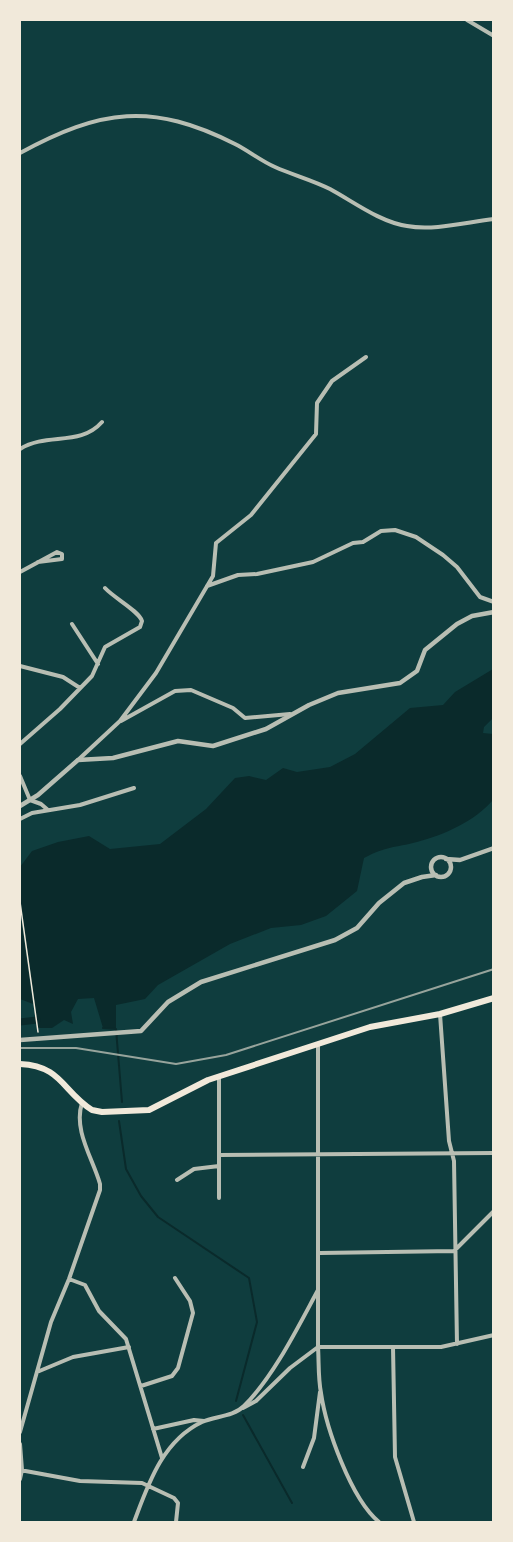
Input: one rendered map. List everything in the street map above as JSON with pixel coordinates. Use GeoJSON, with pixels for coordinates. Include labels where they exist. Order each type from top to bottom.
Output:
{"type":"FeatureCollection","features":[{"type":"Feature","properties":{"kind":"main road"},"geometry":{"type":"LineString","coordinates":[[20,1064],[39,1066],[55,1073],[92,1110],[131,1112],[153,1108],[183,1091],[219,1076],[318,1044],[377,1026],[440,1014],[494,998]]}},
{"type":"Feature","properties":{"kind":"street"},"geometry":{"type":"LineString","coordinates":[[467,20],[494,36]]}},
{"type":"Feature","properties":{"kind":"street"},"geometry":{"type":"LineString","coordinates":[[20,153],[109,117],[140,115],[178,121],[199,128],[275,167],[327,187],[396,224],[416,227],[494,219]]}},
{"type":"Feature","properties":{"kind":"street"},"geometry":{"type":"LineString","coordinates":[[20,806],[78,760],[120,721],[156,673],[207,586],[214,568],[213,551],[216,543],[251,515],[316,434],[316,403],[332,381],[366,357]]}},
{"type":"Feature","properties":{"kind":"street"},"geometry":{"type":"LineString","coordinates":[[20,449],[55,439],[84,436],[102,422]]}},
{"type":"Feature","properties":{"kind":"street"},"geometry":{"type":"LineString","coordinates":[[207,586],[238,575],[256,574],[313,562],[353,543],[363,542],[381,531],[395,530],[416,537],[443,555],[457,567],[480,597],[494,602]]}},
{"type":"Feature","properties":{"kind":"street"},"geometry":{"type":"LineString","coordinates":[[20,572],[38,562],[57,552],[62,554],[62,559],[58,561],[38,562]]}},
{"type":"Feature","properties":{"kind":"street"},"geometry":{"type":"LineString","coordinates":[[20,744],[80,688],[99,664],[105,647],[140,627],[142,621],[138,613],[118,602],[105,588]]}},
{"type":"Feature","properties":{"kind":"street"},"geometry":{"type":"LineString","coordinates":[[78,760],[113,758],[178,741],[213,746],[266,729],[309,705],[338,693],[388,686],[408,678],[417,671],[425,650],[457,624],[472,616],[494,612]]}},
{"type":"Feature","properties":{"kind":"street"},"geometry":{"type":"LineString","coordinates":[[72,624],[99,664]]}},
{"type":"Feature","properties":{"kind":"street"},"geometry":{"type":"LineString","coordinates":[[20,666],[63,676],[80,688]]}},
{"type":"Feature","properties":{"kind":"street"},"geometry":{"type":"LineString","coordinates":[[120,721],[183,689],[233,708],[245,718],[292,714]]}},
{"type":"Feature","properties":{"kind":"street"},"geometry":{"type":"LineString","coordinates":[[20,776],[30,800],[48,810]]}},
{"type":"Feature","properties":{"kind":"street"},"geometry":{"type":"LineString","coordinates":[[20,819],[27,814],[80,805],[134,788]]}},
{"type":"Feature","properties":{"kind":"street"},"geometry":{"type":"LineString","coordinates":[[20,1040],[104,1033],[134,1033],[144,1029],[164,1006],[201,982],[293,951],[329,942],[351,932],[389,894],[404,883],[422,877],[436,875],[443,877],[460,860],[494,848]]}},
{"type":"Feature","properties":{"kind":"street"},"geometry":{"type":"LineString","coordinates":[[422,877],[436,859],[460,860]]}},
{"type":"Feature","properties":{"kind":"street"},"geometry":{"type":"LineString","coordinates":[[446,859],[450,869]]}},
{"type":"Feature","properties":{"kind":"street"},"geometry":{"type":"LineString","coordinates":[[432,866],[436,875]]}},
{"type":"Feature","properties":{"kind":"street"},"geometry":{"type":"LineString","coordinates":[[440,1014],[449,1141],[453,1154],[457,1344]]}},
{"type":"Feature","properties":{"kind":"street"},"geometry":{"type":"LineString","coordinates":[[303,1467],[314,1438],[320,1391],[318,1044]]}},
{"type":"Feature","properties":{"kind":"street"},"geometry":{"type":"LineString","coordinates":[[219,1076],[219,1198]]}},
{"type":"Feature","properties":{"kind":"street"},"geometry":{"type":"LineString","coordinates":[[20,1432],[56,1308],[69,1279],[100,1184],[86,1147],[80,1120],[82,1102]]}},
{"type":"Feature","properties":{"kind":"street"},"geometry":{"type":"LineString","coordinates":[[219,1155],[494,1153]]}},
{"type":"Feature","properties":{"kind":"street"},"geometry":{"type":"LineString","coordinates":[[177,1180],[194,1169],[219,1166]]}},
{"type":"Feature","properties":{"kind":"street"},"geometry":{"type":"LineString","coordinates":[[320,1253],[454,1251],[494,1211]]}},
{"type":"Feature","properties":{"kind":"street"},"geometry":{"type":"LineString","coordinates":[[141,1386],[172,1376],[178,1368],[193,1313],[190,1301],[175,1278]]}},
{"type":"Feature","properties":{"kind":"street"},"geometry":{"type":"LineString","coordinates":[[69,1279],[85,1285],[99,1311],[122,1332],[129,1347],[162,1458]]}},
{"type":"Feature","properties":{"kind":"street"},"geometry":{"type":"LineString","coordinates":[[243,1408],[287,1348],[318,1289]]}},
{"type":"Feature","properties":{"kind":"street"},"geometry":{"type":"LineString","coordinates":[[134,1522],[148,1484],[162,1458],[182,1437],[205,1421],[251,1405],[308,1352],[318,1347],[441,1347],[494,1335]]}},
{"type":"Feature","properties":{"kind":"street"},"geometry":{"type":"LineString","coordinates":[[36,1372],[73,1357],[129,1347]]}},
{"type":"Feature","properties":{"kind":"street"},"geometry":{"type":"LineString","coordinates":[[393,1347],[394,1457],[414,1522]]}},
{"type":"Feature","properties":{"kind":"street"},"geometry":{"type":"LineString","coordinates":[[320,1391],[352,1484],[364,1506],[379,1522]]}},
{"type":"Feature","properties":{"kind":"street"},"geometry":{"type":"LineString","coordinates":[[153,1429],[194,1420],[205,1421]]}},
{"type":"Feature","properties":{"kind":"street"},"geometry":{"type":"LineString","coordinates":[[20,1444],[20,1479]]}},
{"type":"Feature","properties":{"kind":"street"},"geometry":{"type":"LineString","coordinates":[[21,1470],[80,1480],[148,1484],[178,1503],[176,1522]]}},
{"type":"Feature","properties":{"kind":"path"},"geometry":{"type":"LineString","coordinates":[[20,903],[38,1032]]}},
{"type":"Feature","properties":{"kind":"water"},"geometry":{"type":"Polygon","coordinates":[[[493,669],[493,718],[484,727],[483,733],[493,734],[493,800],[486,808],[458,826],[438,835],[385,849],[364,858],[357,891],[326,916],[301,925],[271,928],[230,944],[158,985],[145,999],[116,1005],[116,1029],[103,1028],[94,998],[78,999],[71,1012],[73,1024],[64,1020],[52,1028],[38,1028],[20,895],[20,867],[32,851],[58,842],[89,836],[110,849],[160,844],[206,809],[235,778],[249,776],[266,780],[283,768],[297,772],[330,767],[355,754],[410,708],[443,705],[455,692],[493,669]]]}},
{"type":"Feature","properties":{"kind":"water"},"geometry":{"type":"Polygon","coordinates":[[[20,912],[33,1004],[20,999],[20,912]]]}},
{"type":"Feature","properties":{"kind":"waterway"},"geometry":{"type":"LineString","coordinates":[[20,1022],[37,1020]]}},
{"type":"Feature","properties":{"kind":"waterway"},"geometry":{"type":"LineString","coordinates":[[103,1028],[116,1029],[122,1102]]}},
{"type":"Feature","properties":{"kind":"waterway"},"geometry":{"type":"LineString","coordinates":[[119,1121],[126,1169],[141,1196],[158,1217],[249,1278],[257,1322],[236,1401]]}},
{"type":"Feature","properties":{"kind":"waterway"},"geometry":{"type":"LineString","coordinates":[[243,1415],[292,1503]]}},
{"type":"Feature","properties":{"kind":"railway"},"geometry":{"type":"LineString","coordinates":[[20,1048],[76,1048],[176,1064],[226,1055],[494,969]]}}]}
